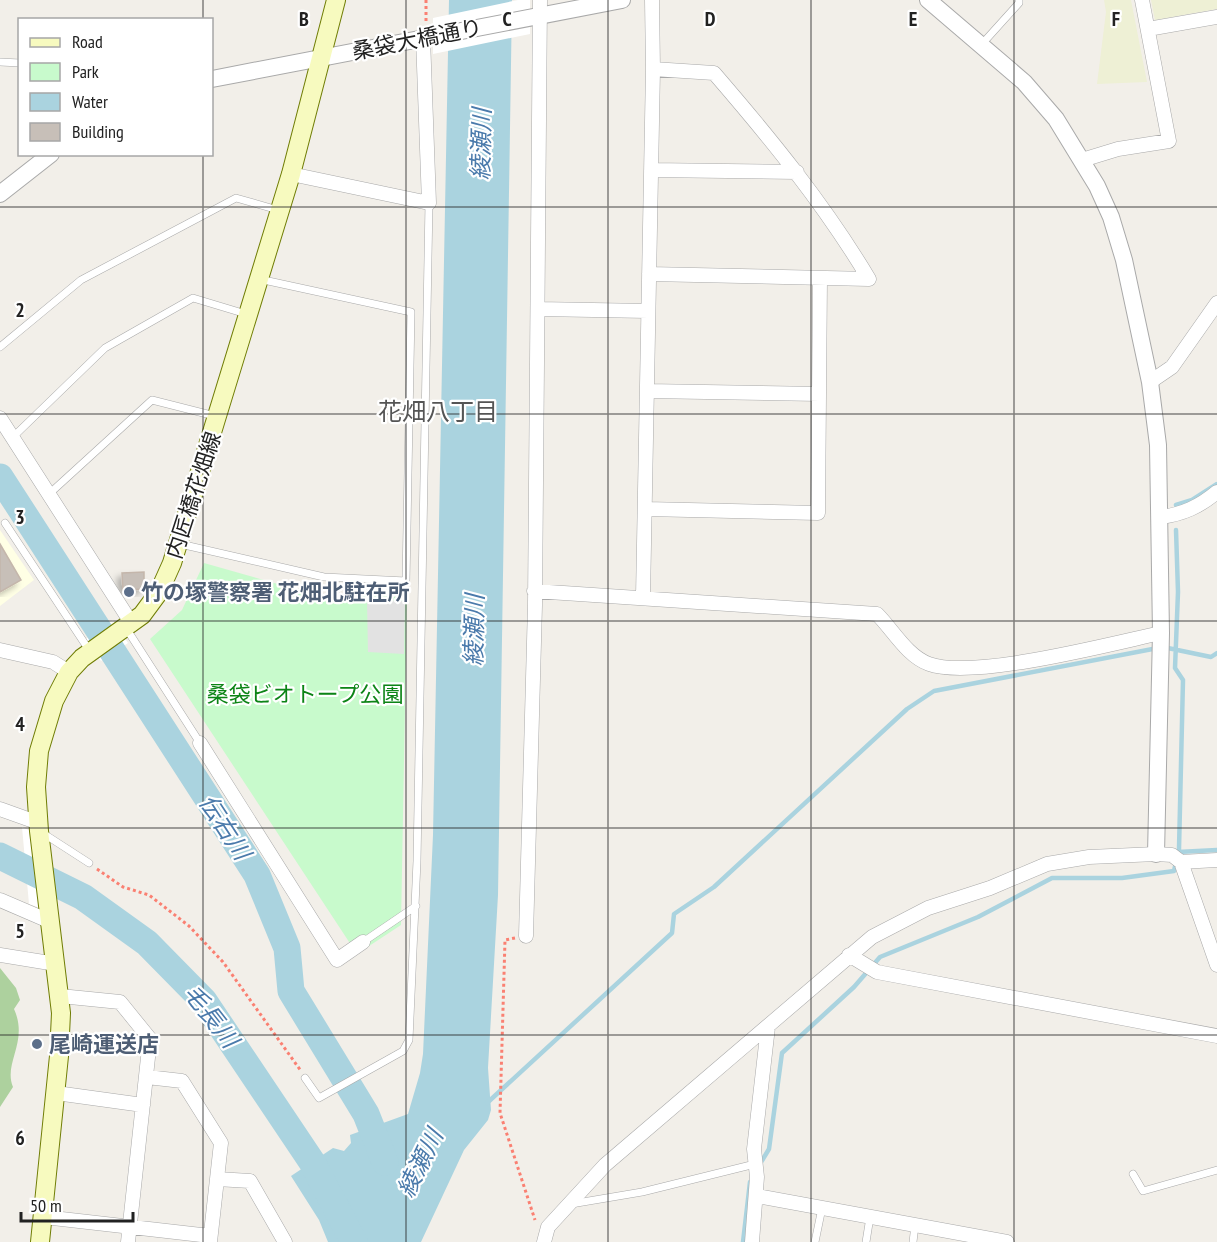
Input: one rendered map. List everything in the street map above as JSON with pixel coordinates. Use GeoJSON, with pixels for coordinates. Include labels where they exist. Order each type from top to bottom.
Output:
{"type":"FeatureCollection","features":[{"type":"Feature","properties":{"kind":"main road","name":"内匠橋花畑線"},"geometry":{"type":"LineString","coordinates":[[40,1242],[61,1031],[60,996],[39,831],[36,787],[39,751],[54,701],[69,672],[91,651],[127,628],[159,592],[178,543],[218,417],[291,174],[336,0]]}},
{"type":"Feature","properties":{"kind":"street","name":"桑袋大橋通り"},"geometry":{"type":"LineString","coordinates":[[213,79],[428,37],[537,11],[622,0]]}},
{"type":"Feature","properties":{"kind":"street"},"geometry":{"type":"LineString","coordinates":[[643,597],[653,69],[652,0]]}},
{"type":"Feature","properties":{"kind":"street"},"geometry":{"type":"LineString","coordinates":[[928,0],[1024,82],[1056,119],[1082,160],[1111,217],[1125,260],[1150,382],[1158,445],[1161,517],[1161,633],[1156,854]]}},
{"type":"Feature","properties":{"kind":"street"},"geometry":{"type":"LineString","coordinates":[[1082,160],[1118,149],[1169,141],[1142,0]]}},
{"type":"Feature","properties":{"kind":"street"},"geometry":{"type":"LineString","coordinates":[[526,936],[538,309],[537,11]]}},
{"type":"Feature","properties":{"kind":"street"},"geometry":{"type":"LineString","coordinates":[[1148,29],[1217,17]]}},
{"type":"Feature","properties":{"kind":"street"},"geometry":{"type":"LineString","coordinates":[[291,174],[429,203],[428,37]]}},
{"type":"Feature","properties":{"kind":"street"},"geometry":{"type":"LineString","coordinates":[[649,274],[869,279],[837,225],[797,172],[714,74],[653,69]]}},
{"type":"Feature","properties":{"kind":"street"},"geometry":{"type":"LineString","coordinates":[[0,194],[48,156]]}},
{"type":"Feature","properties":{"kind":"street"},"geometry":{"type":"LineString","coordinates":[[651,170],[797,172]]}},
{"type":"Feature","properties":{"kind":"street"},"geometry":{"type":"LineString","coordinates":[[646,509],[818,513],[820,278]]}},
{"type":"Feature","properties":{"kind":"street"},"geometry":{"type":"LineString","coordinates":[[1150,382],[1172,367],[1217,303]]}},
{"type":"Feature","properties":{"kind":"street"},"geometry":{"type":"LineString","coordinates":[[538,309],[648,311]]}},
{"type":"Feature","properties":{"kind":"street"},"geometry":{"type":"LineString","coordinates":[[647,391],[819,394]]}},
{"type":"Feature","properties":{"kind":"street"},"geometry":{"type":"LineString","coordinates":[[0,418],[49,494],[127,628]]}},
{"type":"Feature","properties":{"kind":"street"},"geometry":{"type":"LineString","coordinates":[[1161,517],[1180,514],[1202,504],[1217,492]]}},
{"type":"Feature","properties":{"kind":"street"},"geometry":{"type":"LineString","coordinates":[[534,591],[877,614],[915,656],[929,664],[950,669],[981,668],[1046,657],[1161,633]]}},
{"type":"Feature","properties":{"kind":"street"},"geometry":{"type":"LineString","coordinates":[[0,650],[53,662],[69,672]]}},
{"type":"Feature","properties":{"kind":"street"},"geometry":{"type":"LineString","coordinates":[[200,743],[337,960],[363,942]]}},
{"type":"Feature","properties":{"kind":"street"},"geometry":{"type":"LineString","coordinates":[[0,809],[39,831]]}},
{"type":"Feature","properties":{"kind":"street"},"geometry":{"type":"LineString","coordinates":[[544,1242],[548,1227],[635,1137],[872,937],[928,908],[990,888],[1047,864],[1089,857],[1172,855],[1181,862],[1217,964]]}},
{"type":"Feature","properties":{"kind":"street"},"geometry":{"type":"LineString","coordinates":[[1181,862],[1217,860]]}},
{"type":"Feature","properties":{"kind":"street"},"geometry":{"type":"LineString","coordinates":[[0,900],[49,916]]}},
{"type":"Feature","properties":{"kind":"street"},"geometry":{"type":"LineString","coordinates":[[0,955],[56,964]]}},
{"type":"Feature","properties":{"kind":"street"},"geometry":{"type":"LineString","coordinates":[[849,955],[877,972],[1217,1036]]}},
{"type":"Feature","properties":{"kind":"street"},"geometry":{"type":"LineString","coordinates":[[60,996],[120,1002],[150,1039],[128,1242]]}},
{"type":"Feature","properties":{"kind":"street"},"geometry":{"type":"LineString","coordinates":[[752,1242],[757,1196],[755,1164],[768,1027]]}},
{"type":"Feature","properties":{"kind":"street"},"geometry":{"type":"LineString","coordinates":[[44,1217],[210,1239],[221,1143],[183,1081],[147,1077]]}},
{"type":"Feature","properties":{"kind":"street"},"geometry":{"type":"LineString","coordinates":[[56,1093],[144,1105]]}},
{"type":"Feature","properties":{"kind":"street"},"geometry":{"type":"LineString","coordinates":[[217,1179],[250,1181],[285,1242]]}},
{"type":"Feature","properties":{"kind":"street"},"geometry":{"type":"LineString","coordinates":[[757,1196],[1000,1241]]}},
{"type":"Feature","properties":{"kind":"lane"},"geometry":{"type":"LineString","coordinates":[[982,44],[1019,3],[1019,0]]}},
{"type":"Feature","properties":{"kind":"lane"},"geometry":{"type":"LineString","coordinates":[[0,62],[18,63]]}},
{"type":"Feature","properties":{"kind":"lane"},"geometry":{"type":"LineString","coordinates":[[0,347],[81,280],[236,198],[280,210]]}},
{"type":"Feature","properties":{"kind":"lane"},"geometry":{"type":"LineString","coordinates":[[305,1078],[319,1098],[402,1050],[409,1040],[416,906],[429,203]]}},
{"type":"Feature","properties":{"kind":"lane"},"geometry":{"type":"LineString","coordinates":[[178,543],[324,577],[406,581],[411,312],[259,279]]}},
{"type":"Feature","properties":{"kind":"lane"},"geometry":{"type":"LineString","coordinates":[[12,438],[30,418],[105,348],[193,298],[248,315]]}},
{"type":"Feature","properties":{"kind":"lane"},"geometry":{"type":"LineString","coordinates":[[49,494],[152,400],[218,417]]}},
{"type":"Feature","properties":{"kind":"lane"},"geometry":{"type":"LineString","coordinates":[[5,523],[91,651]]}},
{"type":"Feature","properties":{"kind":"lane"},"geometry":{"type":"LineString","coordinates":[[127,628],[200,743]]}},
{"type":"Feature","properties":{"kind":"lane"},"geometry":{"type":"LineString","coordinates":[[39,831],[89,863]]}},
{"type":"Feature","properties":{"kind":"lane"},"geometry":{"type":"LineString","coordinates":[[363,942],[416,906]]}},
{"type":"Feature","properties":{"kind":"lane"},"geometry":{"type":"LineString","coordinates":[[568,1204],[642,1192],[755,1164]]}},
{"type":"Feature","properties":{"kind":"lane"},"geometry":{"type":"LineString","coordinates":[[1133,1174],[1143,1191],[1217,1170]]}},
{"type":"Feature","properties":{"kind":"lane"},"geometry":{"type":"LineString","coordinates":[[816,1242],[822,1208]]}},
{"type":"Feature","properties":{"kind":"lane"},"geometry":{"type":"LineString","coordinates":[[866,1242],[870,1217]]}},
{"type":"Feature","properties":{"kind":"lane"},"geometry":{"type":"LineString","coordinates":[[912,1242],[915,1225]]}},
{"type":"Feature","properties":{"kind":"path"},"geometry":{"type":"LineString","coordinates":[[426,0],[428,37]]}},
{"type":"Feature","properties":{"kind":"path"},"geometry":{"type":"LineString","coordinates":[[89,863],[123,887],[149,895],[189,926],[223,962],[305,1078]]}},
{"type":"Feature","properties":{"kind":"path"},"geometry":{"type":"LineString","coordinates":[[526,936],[505,940],[500,1113],[535,1220]]}},
{"type":"Feature","properties":{"kind":"shaded area"},"geometry":{"type":"Polygon","coordinates":[[[1104,0],[1131,0],[1147,82],[1097,84],[1106,12],[1104,0]]]}},
{"type":"Feature","properties":{"kind":"shaded area"},"geometry":{"type":"Polygon","coordinates":[[[1151,0],[1217,0],[1217,9],[1155,20],[1151,0]]]}},
{"type":"Feature","properties":{"kind":"shaded area"},"geometry":{"type":"Polygon","coordinates":[[[0,530],[34,580],[0,606],[0,530]]]}},
{"type":"Feature","properties":{"kind":"shaded area"},"geometry":{"type":"Polygon","coordinates":[[[367,600],[405,601],[404,654],[368,652],[367,600]]]}},
{"type":"Feature","properties":{"kind":"green space","name":"桑袋ビオトープ公園"},"geometry":{"type":"Polygon","coordinates":[[[204,563],[313,594],[407,597],[401,925],[357,954],[150,639],[182,610],[204,563]]]}},
{"type":"Feature","properties":{"kind":"green space"},"geometry":{"type":"Polygon","coordinates":[[[0,968],[16,988],[20,1000],[14,1009],[19,1032],[11,1069],[13,1087],[0,1107],[0,968]]]}},
{"type":"Feature","properties":{"kind":"water","name":"綾瀬川"},"geometry":{"type":"Polygon","coordinates":[[[449,0],[512,0],[498,895],[488,1068],[491,1110],[488,1120],[464,1150],[421,1242],[328,1242],[319,1220],[291,1176],[333,1148],[344,1151],[351,1143],[350,1135],[408,1114],[423,1054],[433,835],[449,0]]]}},
{"type":"Feature","properties":{"kind":"pier"},"geometry":{"type":"Polygon","coordinates":[[[518,0],[530,0],[530,34],[433,54],[433,18],[518,0]]]}},
{"type":"Feature","properties":{"kind":"pier"},"geometry":{"type":"Polygon","coordinates":[[[113,620],[128,643],[101,661],[86,639],[113,620]]]}},
{"type":"Feature","properties":{"kind":"pier"},"geometry":{"type":"Polygon","coordinates":[[[22,827],[45,838],[54,913],[29,904],[22,827]]]}},
{"type":"Feature","properties":{"kind":"building"},"geometry":{"type":"Polygon","coordinates":[[[0,544],[21,580],[0,592],[0,544]]]}},
{"type":"Feature","properties":{"kind":"building"},"geometry":{"type":"Polygon","coordinates":[[[144,572],[144,589],[123,590],[122,573],[144,572]]]}},
{"type":"Feature","properties":{"kind":"waterway","name":"伝右川"},"geometry":{"type":"LineString","coordinates":[[0,477],[257,875],[287,948],[291,991],[366,1114],[385,1162]]}},
{"type":"Feature","properties":{"kind":"waterway"},"geometry":{"type":"LineString","coordinates":[[1176,505],[1192,500],[1217,484]]}},
{"type":"Feature","properties":{"kind":"waterway"},"geometry":{"type":"LineString","coordinates":[[760,1164],[769,1149],[782,1053],[854,987],[880,957],[978,917],[1052,878],[1122,878],[1174,871],[1179,849],[1183,680],[1175,668],[1178,592],[1176,530]]}},
{"type":"Feature","properties":{"kind":"waterway"},"geometry":{"type":"LineString","coordinates":[[487,1103],[672,933],[674,914],[714,887],[907,709],[934,691],[1163,647],[1211,657],[1217,653]]}},
{"type":"Feature","properties":{"kind":"waterway"},"geometry":{"type":"LineString","coordinates":[[1178,852],[1217,850]]}},
{"type":"Feature","properties":{"kind":"waterway","name":"毛長川"},"geometry":{"type":"LineString","coordinates":[[0,856],[83,897],[147,943],[204,1001],[312,1162],[354,1242]]}},
{"type":"Feature","properties":{"kind":"waterway"},"geometry":{"type":"LineString","coordinates":[[743,1242],[750,1182]]}},
{"type":"Feature","properties":{"kind":"place","name":"竹の塚警察署 花畑北駐在所"},"geometry":{"type":"Point","coordinates":[129,592]}},
{"type":"Feature","properties":{"kind":"place","name":"尾崎運送店"},"geometry":{"type":"Point","coordinates":[37,1044]}},
{"type":"Feature","properties":{"kind":"district","name":"花畑八丁目"},"geometry":{"type":"Point","coordinates":[438,411]}}]}
